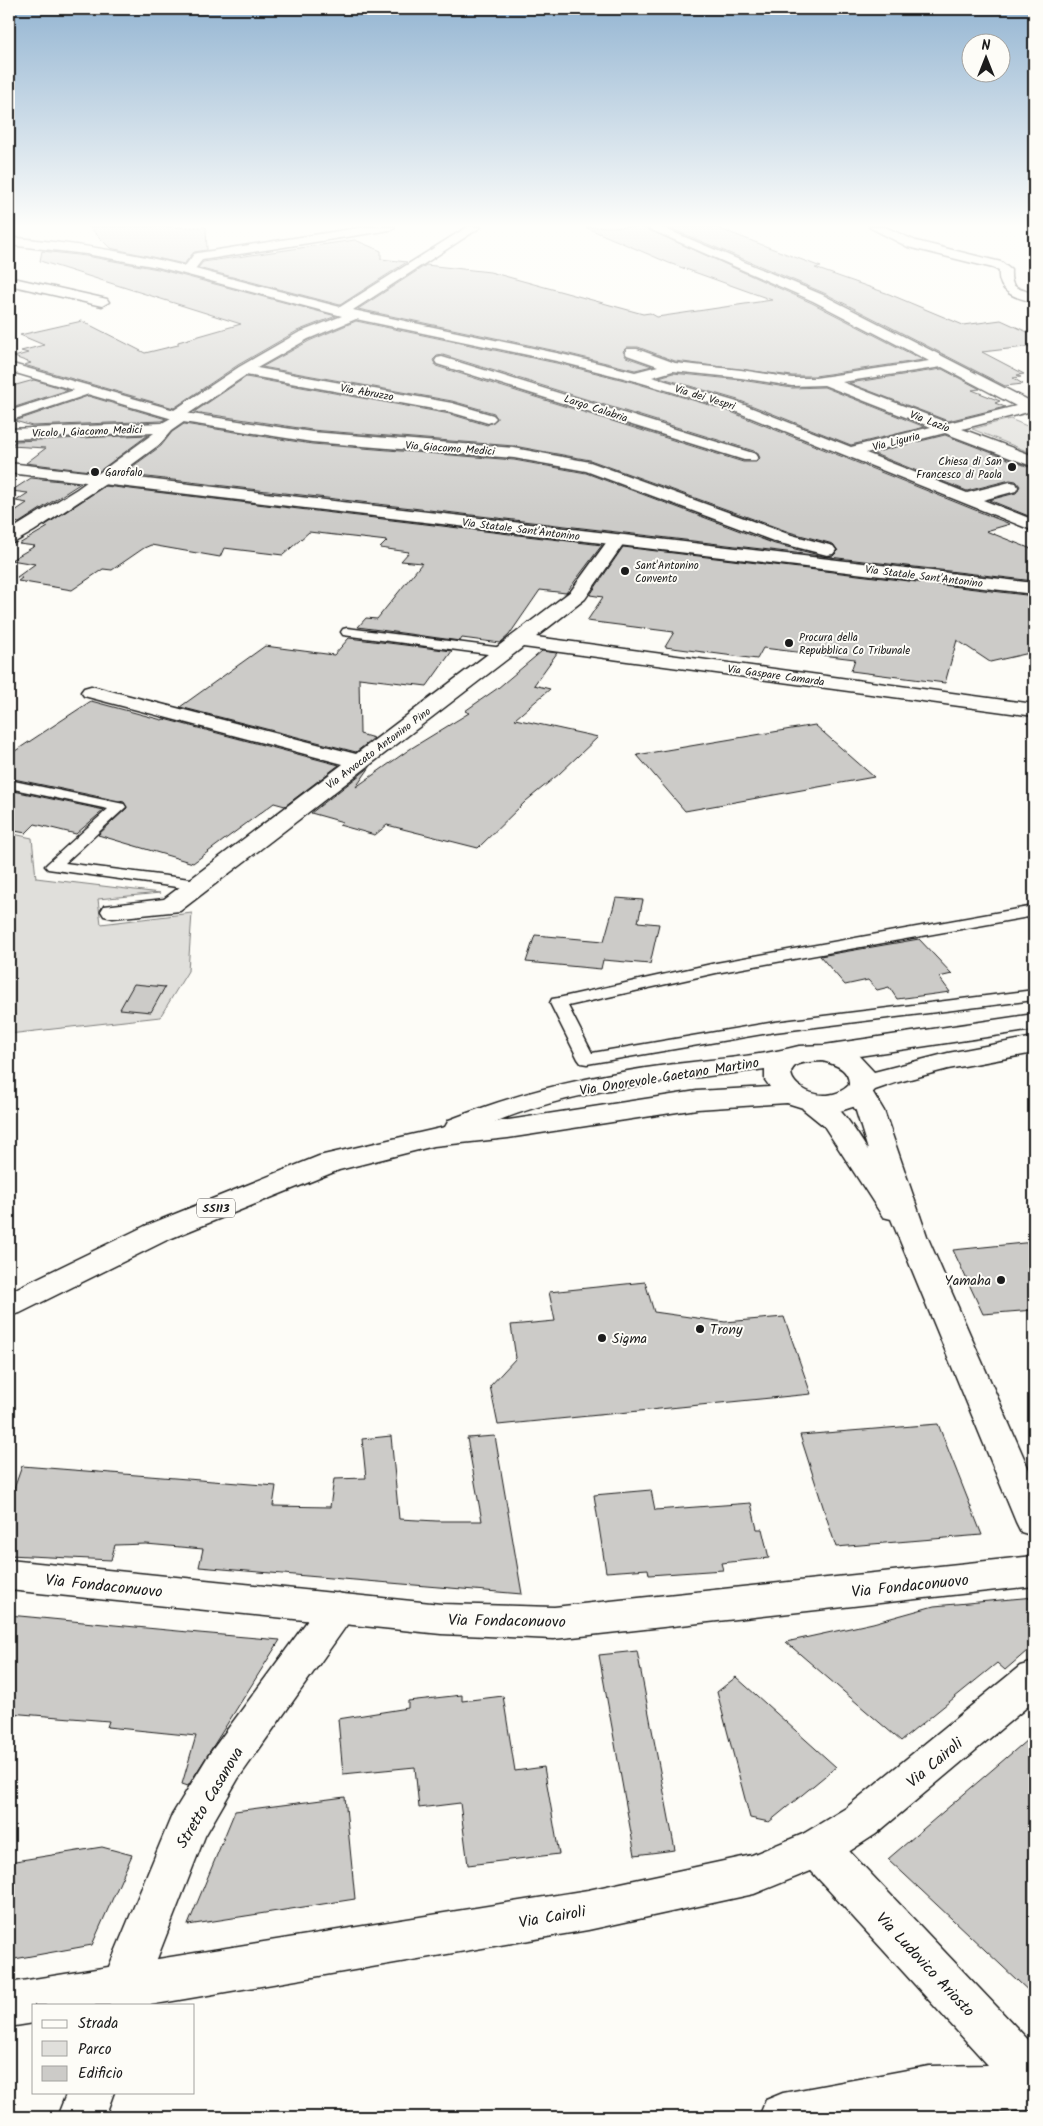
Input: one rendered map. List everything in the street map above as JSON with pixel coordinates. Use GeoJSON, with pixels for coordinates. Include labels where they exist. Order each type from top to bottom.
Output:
{"type":"FeatureCollection","features":[{"type":"Feature","properties":{"kind":"street"},"geometry":{"type":"LineString","coordinates":[[9,538],[51,515],[104,479],[158,438],[165,428],[180,416],[244,370],[322,326]]}},
{"type":"Feature","properties":{"kind":"street","name":"Via dei Vespri"},"geometry":{"type":"LineString","coordinates":[[410,326],[561,358],[640,382],[732,405],[1034,526]]}},
{"type":"Feature","properties":{"kind":"street"},"geometry":{"type":"LineString","coordinates":[[872,326],[1032,408]]}},
{"type":"Feature","properties":{"kind":"street"},"geometry":{"type":"LineString","coordinates":[[632,352],[673,368],[740,374],[792,382],[827,380],[944,363]]}},
{"type":"Feature","properties":{"kind":"street","name":"Largo Calabria"},"geometry":{"type":"LineString","coordinates":[[442,361],[750,457]]}},
{"type":"Feature","properties":{"kind":"street","name":"Via Giacomo Medici"},"geometry":{"type":"LineString","coordinates":[[9,367],[180,416],[312,437],[514,453],[590,466],[782,538],[854,558],[880,570]]}},
{"type":"Feature","properties":{"kind":"street"},"geometry":{"type":"LineString","coordinates":[[640,382],[673,368]]}},
{"type":"Feature","properties":{"kind":"street","name":"Via Abruzzo"},"geometry":{"type":"LineString","coordinates":[[244,370],[436,405],[488,418]]}},
{"type":"Feature","properties":{"kind":"street","name":"Via Lazio"},"geometry":{"type":"LineString","coordinates":[[827,380],[1034,462]]}},
{"type":"Feature","properties":{"kind":"street"},"geometry":{"type":"LineString","coordinates":[[9,416],[86,390]]}},
{"type":"Feature","properties":{"kind":"street"},"geometry":{"type":"LineString","coordinates":[[589,406],[607,399]]}},
{"type":"Feature","properties":{"kind":"street","name":"Via Liguria"},"geometry":{"type":"LineString","coordinates":[[850,452],[1032,408]]}},
{"type":"Feature","properties":{"kind":"street","name":"Vicolo I Giacomo Medici"},"geometry":{"type":"LineString","coordinates":[[9,434],[165,428]]}},
{"type":"Feature","properties":{"kind":"street","name":"Via Statale Sant'Antonino"},"geometry":{"type":"LineString","coordinates":[[9,468],[1034,589]]}},
{"type":"Feature","properties":{"kind":"street"},"geometry":{"type":"LineString","coordinates":[[966,498],[1010,487]]}},
{"type":"Feature","properties":{"kind":"street","name":"Via Avvocato Antonino Pino"},"geometry":{"type":"LineString","coordinates":[[113,911],[171,906],[578,595],[617,540]]}},
{"type":"Feature","properties":{"kind":"street","name":"Via Gaspare Camarda"},"geometry":{"type":"LineString","coordinates":[[511,646],[1034,710]]}},
{"type":"Feature","properties":{"kind":"street"},"geometry":{"type":"LineString","coordinates":[[92,692],[359,762]]}},
{"type":"Feature","properties":{"kind":"street"},"geometry":{"type":"LineString","coordinates":[[912,1236],[834,1120],[782,1088],[777,1076],[781,1065],[792,1058],[806,1054],[1034,1022]]}},
{"type":"Feature","properties":{"kind":"street"},"geometry":{"type":"LineString","coordinates":[[802,1099],[840,1102],[851,1098],[861,1088],[897,1072],[1034,1045]]}},
{"type":"Feature","properties":{"kind":"street"},"geometry":{"type":"LineString","coordinates":[[822,1053],[843,1058],[862,1074],[861,1088],[912,1236],[1034,1522]]}},
{"type":"Feature","properties":{"kind":"street","name":"Via Onorevole Gaetano Martino"},"geometry":{"type":"LineString","coordinates":[[434,1137],[486,1114],[530,1100],[620,1081],[792,1058]]}},
{"type":"Feature","properties":{"kind":"street","name":"Via Onorevole Gaetano Martino"},"geometry":{"type":"LineString","coordinates":[[9,1305],[156,1233],[329,1163],[434,1137],[508,1129],[697,1100],[763,1094],[802,1099]]}},
{"type":"Feature","properties":{"kind":"street","name":"Via Fondaconuovo"},"geometry":{"type":"LineString","coordinates":[[9,1575],[441,1619],[554,1623],[1034,1572]]}},
{"type":"Feature","properties":{"kind":"street","name":"Stretto Casanova"},"geometry":{"type":"LineString","coordinates":[[119,1997],[187,1828],[224,1766],[338,1608]]}},
{"type":"Feature","properties":{"kind":"street","name":"Via Cairoli"},"geometry":{"type":"LineString","coordinates":[[9,2005],[119,1997],[588,1910],[754,1874],[818,1848],[862,1821],[1034,1678]]}},
{"type":"Feature","properties":{"kind":"street","name":"Via Ludovico Ariosto"},"geometry":{"type":"LineString","coordinates":[[818,1848],[1034,2080]]}},
{"type":"Feature","properties":{"kind":"street"},"geometry":{"type":"LineString","coordinates":[[783,2117],[929,2090],[1034,2087]]}},
{"type":"Feature","properties":{"kind":"street"},"geometry":{"type":"LineString","coordinates":[[81,2117],[90,2094]]}},
{"type":"Feature","properties":{"kind":"lane"},"geometry":{"type":"LineString","coordinates":[[347,632],[511,646]]}},
{"type":"Feature","properties":{"kind":"lane"},"geometry":{"type":"LineString","coordinates":[[9,784],[119,807],[54,866],[198,885]]}},
{"type":"Feature","properties":{"kind":"lane"},"geometry":{"type":"LineString","coordinates":[[1034,911],[716,968],[558,1003],[587,1059],[775,1027],[1034,995]]}},
{"type":"Feature","properties":{"kind":"shaded area"},"geometry":{"type":"Polygon","coordinates":[[[9,375],[65,392],[9,412],[9,375]]]}},
{"type":"Feature","properties":{"kind":"green space"},"geometry":{"type":"Polygon","coordinates":[[[1010,419],[1034,429],[1034,454],[972,429],[1010,419]]]}},
{"type":"Feature","properties":{"kind":"green space"},"geometry":{"type":"Polygon","coordinates":[[[9,833],[32,838],[36,878],[160,893],[98,899],[101,924],[192,913],[188,971],[160,1017],[9,1034],[9,833]]]}},
{"type":"Feature","properties":{"kind":"building"},"geometry":{"type":"Polygon","coordinates":[[[59,326],[92,326],[145,353],[178,345],[178,342],[233,326],[309,326],[297,331],[238,365],[174,408],[24,365],[31,363],[14,357],[28,353],[21,351],[44,345],[20,335],[59,326]]]}},
{"type":"Feature","properties":{"kind":"building"},"geometry":{"type":"Polygon","coordinates":[[[344,326],[381,326],[561,364],[632,382],[726,410],[1010,524],[986,531],[1034,550],[1034,581],[828,557],[833,556],[838,551],[833,544],[789,532],[590,460],[514,446],[312,430],[194,412],[246,377],[450,414],[487,425],[497,419],[494,413],[452,401],[262,367],[309,341],[344,326]],[[443,355],[437,356],[433,360],[436,366],[743,462],[756,462],[760,458],[757,452],[443,355]]]}},
{"type":"Feature","properties":{"kind":"building"},"geometry":{"type":"Polygon","coordinates":[[[439,326],[857,326],[923,360],[815,376],[792,376],[675,361],[638,347],[627,347],[623,351],[626,357],[652,366],[635,370],[439,326]]]}},
{"type":"Feature","properties":{"kind":"building"},"geometry":{"type":"Polygon","coordinates":[[[889,326],[1015,326],[1034,335],[1034,346],[982,352],[1024,374],[1017,375],[1021,377],[1013,378],[1023,384],[1005,386],[889,326]]]}},
{"type":"Feature","properties":{"kind":"building"},"geometry":{"type":"Polygon","coordinates":[[[942,369],[980,389],[972,390],[1000,401],[995,403],[1005,407],[948,421],[849,383],[942,369]]]}},
{"type":"Feature","properties":{"kind":"building"},"geometry":{"type":"Polygon","coordinates":[[[673,373],[741,380],[792,388],[824,387],[925,427],[851,445],[738,400],[659,377],[673,373]]]}},
{"type":"Feature","properties":{"kind":"building"},"geometry":{"type":"Polygon","coordinates":[[[34,380],[68,390],[9,409],[9,387],[34,380]]]}},
{"type":"Feature","properties":{"kind":"building"},"geometry":{"type":"Polygon","coordinates":[[[88,396],[166,419],[161,421],[32,426],[15,421],[88,396]]]}},
{"type":"Feature","properties":{"kind":"building"},"geometry":{"type":"Polygon","coordinates":[[[184,424],[312,444],[514,460],[586,473],[775,544],[825,556],[122,474],[161,446],[172,432],[184,424]]]}},
{"type":"Feature","properties":{"kind":"building"},"geometry":{"type":"Polygon","coordinates":[[[148,435],[98,472],[26,463],[46,448],[10,446],[16,441],[148,435]]]}},
{"type":"Feature","properties":{"kind":"building"},"geometry":{"type":"Polygon","coordinates":[[[945,435],[1034,469],[1034,516],[1031,517],[989,500],[1016,493],[1020,486],[1016,481],[1010,480],[967,491],[872,453],[945,435]]]}},
{"type":"Feature","properties":{"kind":"building"},"geometry":{"type":"Polygon","coordinates":[[[31,478],[81,483],[19,523],[9,521],[9,515],[27,503],[16,501],[28,493],[11,491],[31,478]]]}},
{"type":"Feature","properties":{"kind":"building"},"geometry":{"type":"Polygon","coordinates":[[[105,486],[602,545],[566,593],[540,590],[509,635],[500,643],[462,638],[460,641],[358,627],[366,618],[377,619],[422,563],[401,561],[409,552],[380,548],[387,541],[309,532],[283,555],[224,548],[220,557],[151,545],[112,570],[103,569],[72,590],[18,581],[22,578],[17,577],[35,564],[11,560],[35,546],[19,544],[48,527],[44,526],[105,486]]]}},
{"type":"Feature","properties":{"kind":"building"},"geometry":{"type":"Polygon","coordinates":[[[623,547],[1034,596],[1034,652],[990,662],[957,640],[945,683],[851,671],[855,659],[763,648],[757,659],[665,647],[674,632],[587,621],[603,597],[590,595],[623,547]]]}},
{"type":"Feature","properties":{"kind":"building"},"geometry":{"type":"Polygon","coordinates":[[[349,638],[452,651],[427,686],[359,678],[360,734],[374,738],[356,752],[180,707],[265,646],[334,655],[349,638]]]}},
{"type":"Feature","properties":{"kind":"building"},"geometry":{"type":"Polygon","coordinates":[[[542,651],[557,653],[534,685],[550,689],[515,719],[598,737],[559,774],[526,801],[478,848],[387,825],[375,835],[339,825],[343,822],[311,813],[370,767],[356,787],[410,749],[469,713],[465,711],[498,688],[542,651]]]}},
{"type":"Feature","properties":{"kind":"building"},"geometry":{"type":"Polygon","coordinates":[[[91,701],[339,765],[285,806],[274,803],[193,863],[98,835],[127,808],[124,802],[9,778],[9,755],[91,701]]]}},
{"type":"Feature","properties":{"kind":"building"},"geometry":{"type":"Polygon","coordinates":[[[815,725],[874,777],[685,811],[637,755],[815,725]]]}},
{"type":"Feature","properties":{"kind":"building"},"geometry":{"type":"Polygon","coordinates":[[[9,790],[104,810],[76,834],[35,824],[26,833],[9,830],[9,790]]]}},
{"type":"Feature","properties":{"kind":"building"},"geometry":{"type":"Polygon","coordinates":[[[616,898],[643,900],[638,922],[659,924],[650,964],[603,960],[601,969],[526,962],[535,935],[604,941],[616,898]]]}},
{"type":"Feature","properties":{"kind":"building"},"geometry":{"type":"Polygon","coordinates":[[[919,939],[952,974],[939,977],[950,992],[897,999],[889,987],[877,990],[868,980],[845,985],[820,956],[919,939]]]}},
{"type":"Feature","properties":{"kind":"building"},"geometry":{"type":"Polygon","coordinates":[[[134,984],[165,987],[151,1012],[120,1009],[134,984]]]}},
{"type":"Feature","properties":{"kind":"building","name":"Yamaha"},"geometry":{"type":"Polygon","coordinates":[[[1034,1242],[1034,1310],[983,1314],[953,1250],[1034,1242]]]}},
{"type":"Feature","properties":{"kind":"building"},"geometry":{"type":"Polygon","coordinates":[[[645,1282],[654,1312],[725,1322],[784,1317],[811,1394],[498,1425],[490,1386],[516,1358],[511,1325],[555,1321],[549,1292],[645,1282]]]}},
{"type":"Feature","properties":{"kind":"building"},"geometry":{"type":"Polygon","coordinates":[[[938,1424],[982,1535],[836,1547],[800,1435],[938,1424]]]}},
{"type":"Feature","properties":{"kind":"building"},"geometry":{"type":"Polygon","coordinates":[[[391,1436],[399,1519],[482,1521],[467,1438],[495,1436],[522,1594],[199,1567],[203,1549],[146,1544],[115,1545],[111,1560],[9,1555],[9,1503],[22,1466],[276,1486],[273,1506],[330,1507],[334,1479],[366,1478],[362,1439],[391,1436]]]}},
{"type":"Feature","properties":{"kind":"building"},"geometry":{"type":"Polygon","coordinates":[[[651,1490],[655,1510],[751,1503],[757,1529],[762,1529],[769,1558],[721,1563],[723,1570],[649,1575],[648,1569],[606,1572],[594,1495],[651,1490]]]}},
{"type":"Feature","properties":{"kind":"building"},"geometry":{"type":"Polygon","coordinates":[[[1034,1597],[1034,1645],[1005,1670],[997,1663],[901,1741],[786,1642],[873,1623],[934,1606],[1034,1597]]]}},
{"type":"Feature","properties":{"kind":"building"},"geometry":{"type":"Polygon","coordinates":[[[9,1615],[280,1640],[188,1786],[182,1784],[196,1736],[107,1727],[109,1721],[9,1713],[9,1615]]]}},
{"type":"Feature","properties":{"kind":"building"},"geometry":{"type":"Polygon","coordinates":[[[637,1651],[675,1850],[635,1855],[599,1655],[637,1651]]]}},
{"type":"Feature","properties":{"kind":"building"},"geometry":{"type":"Polygon","coordinates":[[[736,1677],[836,1767],[769,1822],[750,1818],[717,1692],[736,1677]]]}},
{"type":"Feature","properties":{"kind":"building"},"geometry":{"type":"Polygon","coordinates":[[[462,1695],[462,1701],[503,1696],[515,1771],[544,1767],[559,1854],[468,1865],[460,1803],[419,1808],[415,1767],[343,1774],[338,1719],[408,1708],[408,1701],[462,1695]]]}},
{"type":"Feature","properties":{"kind":"building"},"geometry":{"type":"Polygon","coordinates":[[[1034,1734],[1034,1996],[888,1859],[1034,1734]]]}},
{"type":"Feature","properties":{"kind":"building"},"geometry":{"type":"Polygon","coordinates":[[[345,1797],[355,1899],[188,1925],[235,1811],[345,1797]]]}},
{"type":"Feature","properties":{"kind":"building"},"geometry":{"type":"Polygon","coordinates":[[[102,1847],[132,1855],[92,1945],[9,1960],[9,1862],[102,1847]]]}},
{"type":"Feature","properties":{"kind":"place","name":"Chiesa di San Francesco di Paola"},"geometry":{"type":"Point","coordinates":[1012,467]}},
{"type":"Feature","properties":{"kind":"place","name":"Garofalo"},"geometry":{"type":"Point","coordinates":[95,472]}},
{"type":"Feature","properties":{"kind":"place","name":"Sant'Antonino Convento"},"geometry":{"type":"Point","coordinates":[625,571]}},
{"type":"Feature","properties":{"kind":"place","name":"Procura della Repubblica Co Tribunale"},"geometry":{"type":"Point","coordinates":[789,643]}},
{"type":"Feature","properties":{"kind":"place","name":"Yamaha"},"geometry":{"type":"Point","coordinates":[1001,1280]}},
{"type":"Feature","properties":{"kind":"place","name":"Trony"},"geometry":{"type":"Point","coordinates":[700,1329]}},
{"type":"Feature","properties":{"kind":"place","name":"Sigma"},"geometry":{"type":"Point","coordinates":[602,1338]}}]}
